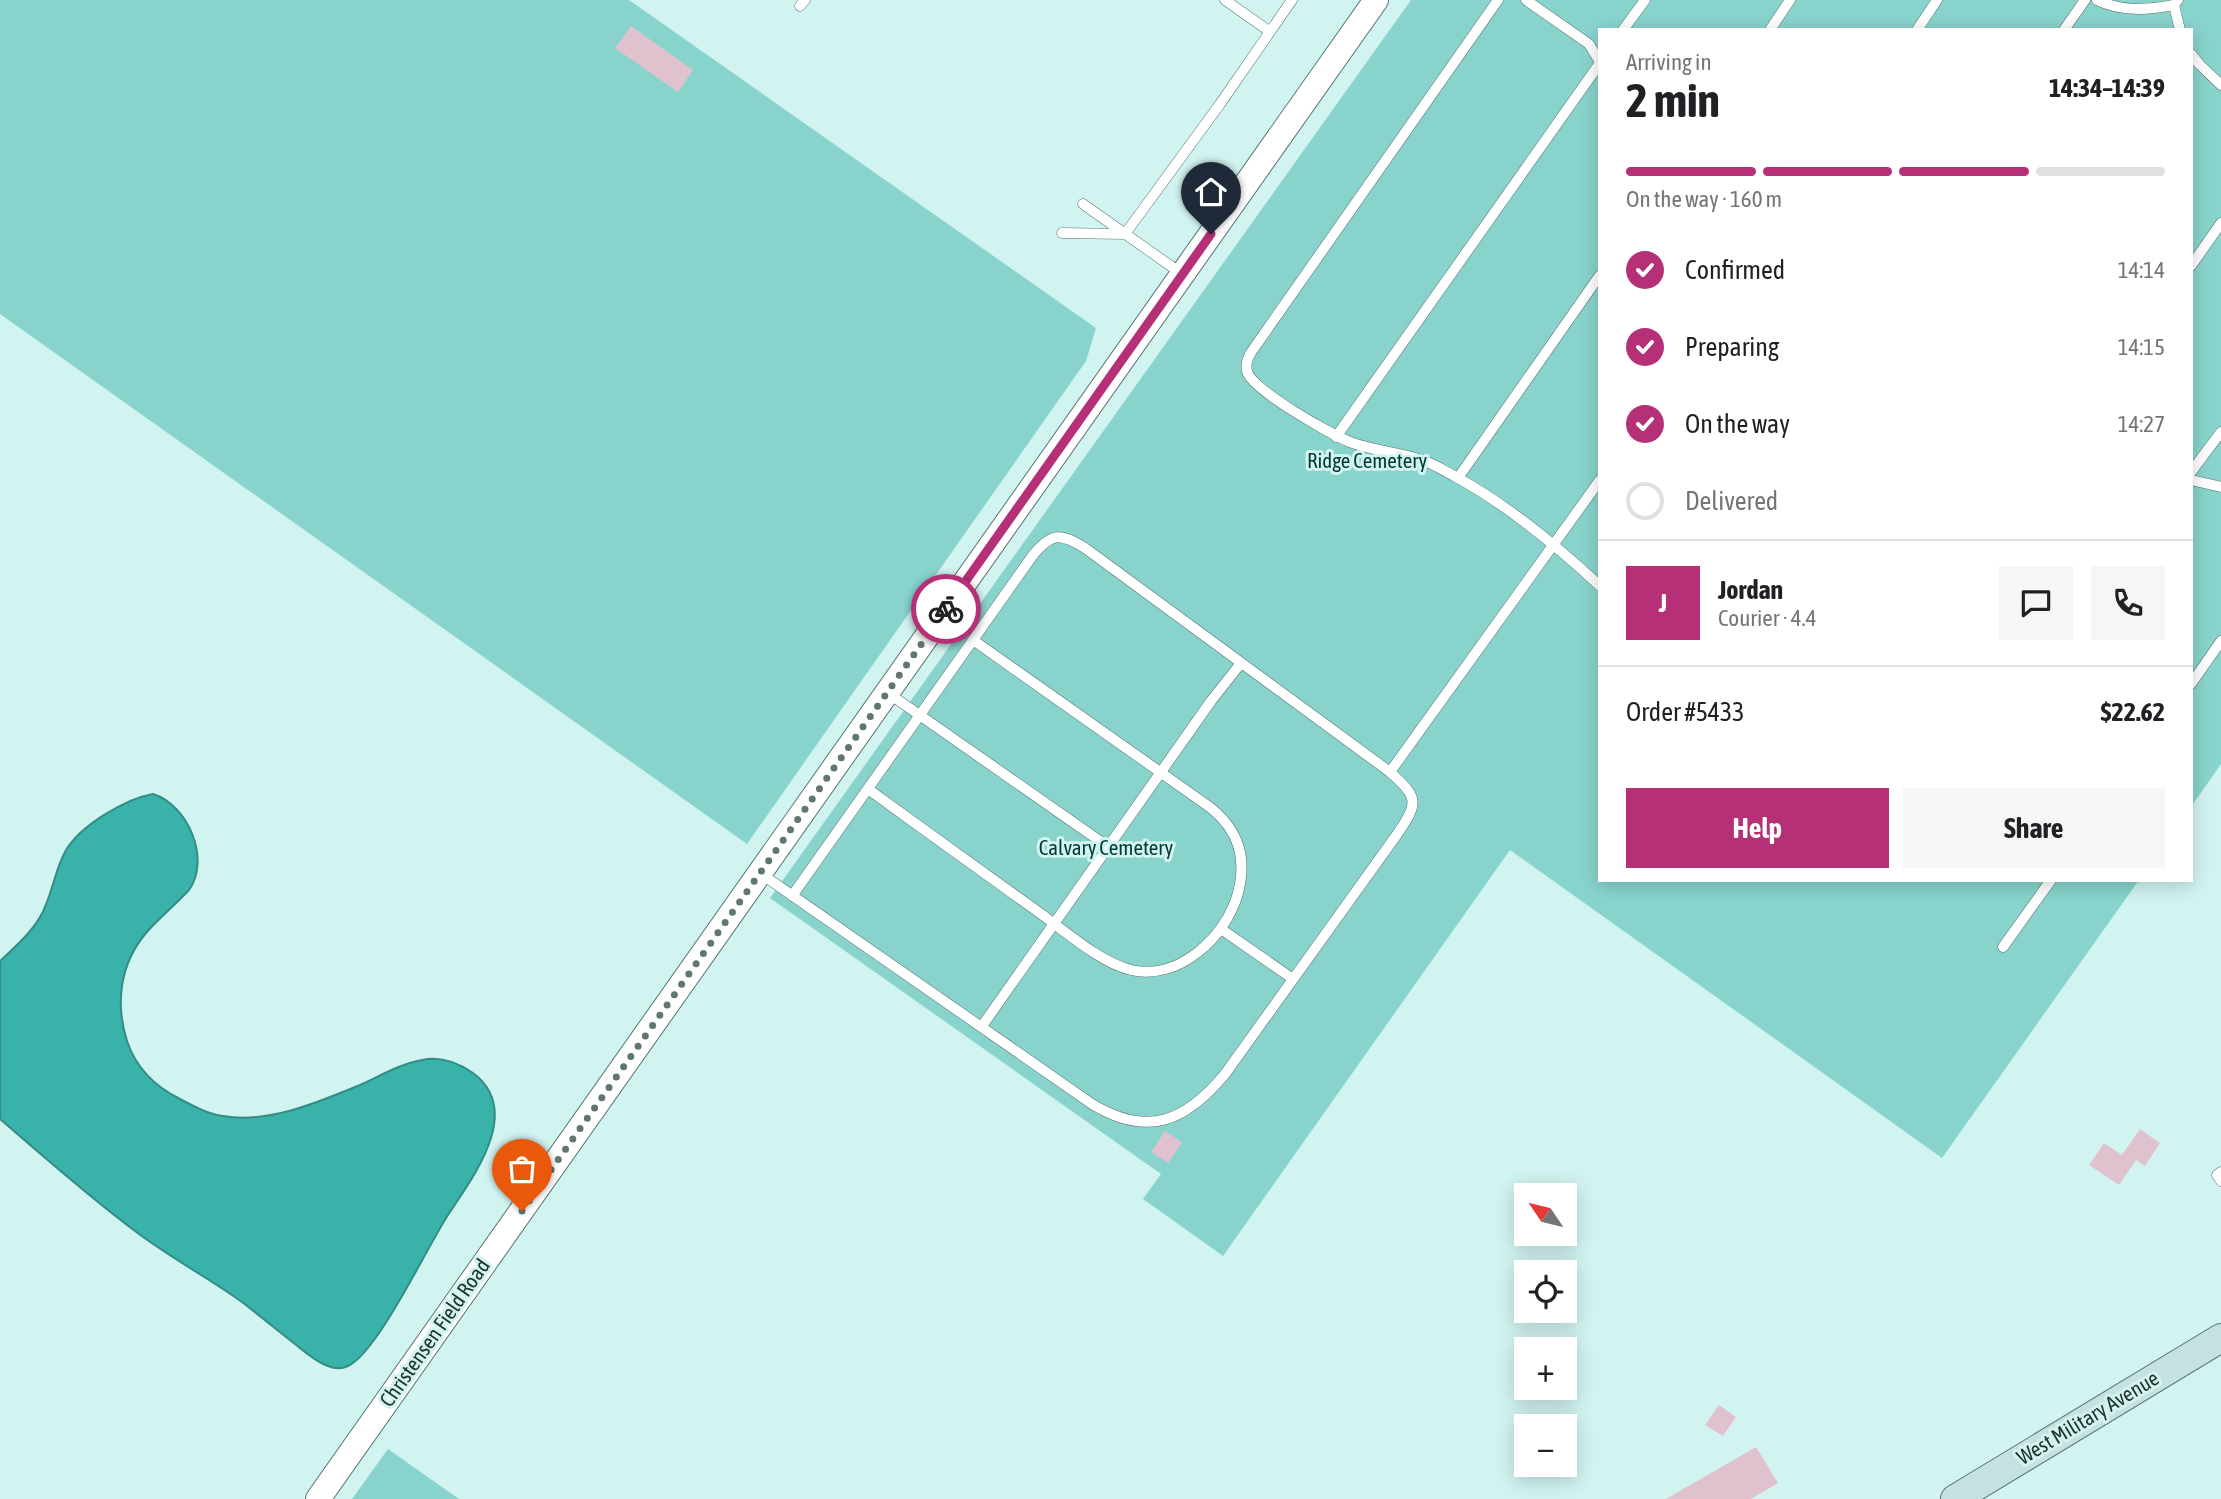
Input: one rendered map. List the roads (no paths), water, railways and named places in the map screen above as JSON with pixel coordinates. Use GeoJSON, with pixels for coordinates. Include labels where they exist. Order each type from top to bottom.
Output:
{"type":"FeatureCollection","features":[{"type":"Feature","properties":{"kind":"main road","name":"West Military Avenue"},"geometry":{"type":"LineString","coordinates":[[1955,1499],[2221,1338]]}},
{"type":"Feature","properties":{"kind":"street","name":"Christensen Field Road"},"geometry":{"type":"LineString","coordinates":[[317,1499],[1376,0]]}},
{"type":"Feature","properties":{"kind":"lane"},"geometry":{"type":"LineString","coordinates":[[1225,0],[1269,31]]}},
{"type":"Feature","properties":{"kind":"lane"},"geometry":{"type":"LineString","coordinates":[[1125,234],[1292,0]]}},
{"type":"Feature","properties":{"kind":"lane"},"geometry":{"type":"LineString","coordinates":[[1498,0],[1247,360],[1247,371],[1249,377],[1263,390],[1336,437],[1354,444],[1422,460],[1458,478],[1554,544],[1598,584]]}},
{"type":"Feature","properties":{"kind":"lane"},"geometry":{"type":"LineString","coordinates":[[1526,0],[1588,44],[1598,60]]}},
{"type":"Feature","properties":{"kind":"lane"},"geometry":{"type":"LineString","coordinates":[[1624,28],[1645,0]]}},
{"type":"Feature","properties":{"kind":"lane"},"geometry":{"type":"LineString","coordinates":[[1771,28],[1790,0]]}},
{"type":"Feature","properties":{"kind":"lane"},"geometry":{"type":"LineString","coordinates":[[1918,28],[1937,0]]}},
{"type":"Feature","properties":{"kind":"lane"},"geometry":{"type":"LineString","coordinates":[[2065,28],[2085,0]]}},
{"type":"Feature","properties":{"kind":"lane"},"geometry":{"type":"LineString","coordinates":[[2097,0],[2116,8],[2134,10],[2176,3],[2180,28]]}},
{"type":"Feature","properties":{"kind":"lane"},"geometry":{"type":"LineString","coordinates":[[2193,56],[2218,83],[2221,96]]}},
{"type":"Feature","properties":{"kind":"lane"},"geometry":{"type":"LineString","coordinates":[[1336,437],[1598,66]]}},
{"type":"Feature","properties":{"kind":"lane"},"geometry":{"type":"LineString","coordinates":[[1083,204],[1183,275]]}},
{"type":"Feature","properties":{"kind":"lane"},"geometry":{"type":"LineString","coordinates":[[2193,264],[2221,223]]}},
{"type":"Feature","properties":{"kind":"lane"},"geometry":{"type":"LineString","coordinates":[[1062,233],[1125,234]]}},
{"type":"Feature","properties":{"kind":"lane"},"geometry":{"type":"LineString","coordinates":[[1458,478],[1598,278]]}},
{"type":"Feature","properties":{"kind":"lane"},"geometry":{"type":"LineString","coordinates":[[2193,469],[2221,432]]}},
{"type":"Feature","properties":{"kind":"lane"},"geometry":{"type":"LineString","coordinates":[[2193,480],[2221,487]]}},
{"type":"Feature","properties":{"kind":"lane"},"geometry":{"type":"LineString","coordinates":[[1390,772],[1598,483]]}},
{"type":"Feature","properties":{"kind":"lane"},"geometry":{"type":"LineString","coordinates":[[760,873],[1098,1108],[1130,1121],[1161,1122],[1186,1112],[1213,1088],[1413,810],[1413,795],[1390,772],[1085,548],[1063,537],[1054,537],[1040,548],[792,895]]}},
{"type":"Feature","properties":{"kind":"lane"},"geometry":{"type":"LineString","coordinates":[[868,789],[1053,923],[1119,966],[1142,972],[1167,968],[1188,960],[1221,929],[1239,891],[1241,863],[1238,842],[1229,824],[974,640]]}},
{"type":"Feature","properties":{"kind":"lane"},"geometry":{"type":"LineString","coordinates":[[2193,681],[2221,641]]}},
{"type":"Feature","properties":{"kind":"lane"},"geometry":{"type":"LineString","coordinates":[[982,1026],[1107,846],[1241,663]]}},
{"type":"Feature","properties":{"kind":"lane"},"geometry":{"type":"LineString","coordinates":[[888,693],[1107,846]]}},
{"type":"Feature","properties":{"kind":"lane"},"geometry":{"type":"LineString","coordinates":[[2003,947],[2050,882]]}},
{"type":"Feature","properties":{"kind":"lane"},"geometry":{"type":"LineString","coordinates":[[1221,929],[1293,979]]}},
{"type":"Feature","properties":{"kind":"lane"},"geometry":{"type":"LineString","coordinates":[[2221,1172],[2217,1175],[2221,1181]]}},
{"type":"Feature","properties":{"kind":"park label","name":"Ridge Cemetery"},"geometry":{"type":"Point","coordinates":[1367,461]}},
{"type":"Feature","properties":{"kind":"park label","name":"Calvary Cemetery"},"geometry":{"type":"Point","coordinates":[1106,848]}}]}
